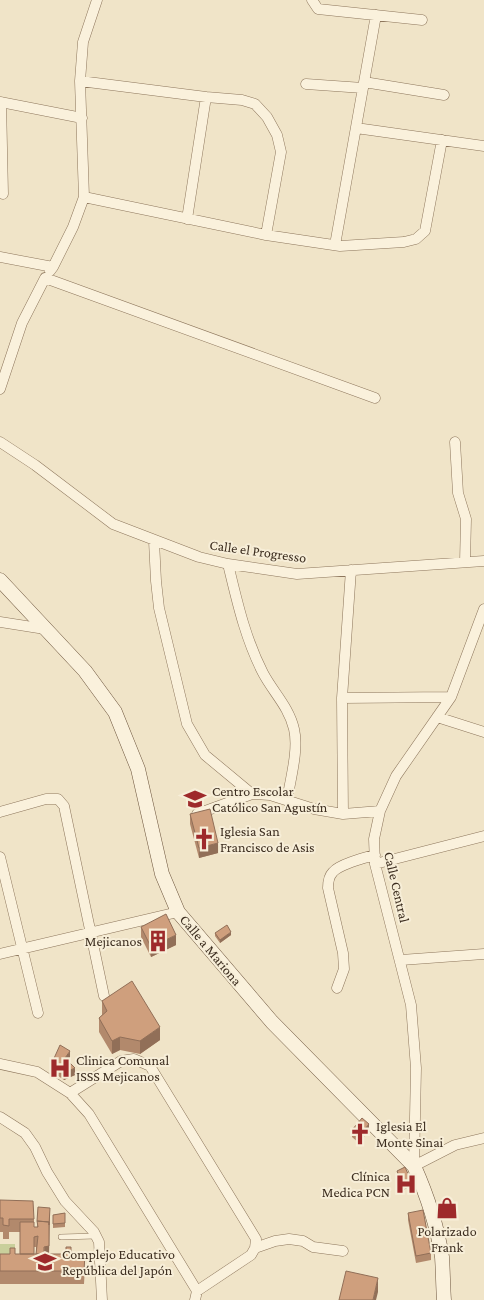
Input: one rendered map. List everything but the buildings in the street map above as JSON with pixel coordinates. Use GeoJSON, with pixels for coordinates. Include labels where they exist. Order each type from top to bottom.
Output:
{"type":"FeatureCollection","features":[{"type":"Feature","properties":{"kind":"main road","name":"Calle a Mariona"},"geometry":{"type":"LineString","coordinates":[[0,580],[85,671],[115,712],[138,769],[162,874],[178,912],[272,1022],[414,1166],[425,1190],[436,1226],[442,1257],[444,1300]]}},
{"type":"Feature","properties":{"kind":"street"},"geometry":{"type":"LineString","coordinates":[[0,389],[22,323],[73,227],[84,197],[80,81],[83,42],[97,0]]}},
{"type":"Feature","properties":{"kind":"street"},"geometry":{"type":"LineString","coordinates":[[312,0],[318,9],[422,20]]}},
{"type":"Feature","properties":{"kind":"street"},"geometry":{"type":"LineString","coordinates":[[335,244],[376,16]]}},
{"type":"Feature","properties":{"kind":"street"},"geometry":{"type":"LineString","coordinates":[[80,81],[242,100],[255,104],[268,116],[277,136],[281,152],[266,235]]}},
{"type":"Feature","properties":{"kind":"street"},"geometry":{"type":"LineString","coordinates":[[306,84],[363,85],[444,95]]}},
{"type":"Feature","properties":{"kind":"street"},"geometry":{"type":"LineString","coordinates":[[187,219],[206,97]]}},
{"type":"Feature","properties":{"kind":"street"},"geometry":{"type":"LineString","coordinates":[[3,194],[1,102],[82,118]]}},
{"type":"Feature","properties":{"kind":"street"},"geometry":{"type":"LineString","coordinates":[[356,128],[484,146]]}},
{"type":"Feature","properties":{"kind":"street"},"geometry":{"type":"LineString","coordinates":[[84,197],[266,235],[335,244],[404,242],[416,239],[425,231],[442,140]]}},
{"type":"Feature","properties":{"kind":"street"},"geometry":{"type":"LineString","coordinates":[[0,257],[53,267]]}},
{"type":"Feature","properties":{"kind":"street"},"geometry":{"type":"LineString","coordinates":[[45,278],[374,398]]}},
{"type":"Feature","properties":{"kind":"street","name":"Calle el Progresso"},"geometry":{"type":"LineString","coordinates":[[0,442],[35,465],[113,524],[199,557],[228,564],[297,574],[484,562]]}},
{"type":"Feature","properties":{"kind":"street"},"geometry":{"type":"LineString","coordinates":[[455,442],[458,493],[466,519],[465,562]]}},
{"type":"Feature","properties":{"kind":"street"},"geometry":{"type":"LineString","coordinates":[[154,541],[159,608],[187,724],[205,755],[252,794]]}},
{"type":"Feature","properties":{"kind":"street"},"geometry":{"type":"LineString","coordinates":[[228,564],[242,625],[263,674],[288,711],[294,730],[295,744],[287,801]]}},
{"type":"Feature","properties":{"kind":"street"},"geometry":{"type":"LineString","coordinates":[[343,814],[342,698],[350,570]]}},
{"type":"Feature","properties":{"kind":"street","name":"Calle Central"},"geometry":{"type":"LineString","coordinates":[[414,1166],[416,1068],[412,1005],[375,859],[374,839],[380,811],[396,776],[451,697],[484,609]]}},
{"type":"Feature","properties":{"kind":"street"},"geometry":{"type":"LineString","coordinates":[[0,622],[45,629]]}},
{"type":"Feature","properties":{"kind":"street"},"geometry":{"type":"LineString","coordinates":[[342,698],[451,697]]}},
{"type":"Feature","properties":{"kind":"street"},"geometry":{"type":"LineString","coordinates":[[437,717],[484,732]]}},
{"type":"Feature","properties":{"kind":"street"},"geometry":{"type":"LineString","coordinates":[[194,815],[252,794],[270,795],[314,809],[343,814],[380,811]]}},
{"type":"Feature","properties":{"kind":"street"},"geometry":{"type":"LineString","coordinates":[[0,812],[46,799],[58,799],[64,806],[104,996]]}},
{"type":"Feature","properties":{"kind":"street"},"geometry":{"type":"LineString","coordinates":[[337,988],[344,970],[343,953],[328,888],[328,880],[333,872],[349,863],[484,836]]}},
{"type":"Feature","properties":{"kind":"street"},"geometry":{"type":"LineString","coordinates":[[0,857],[2,879],[38,1013]]}},
{"type":"Feature","properties":{"kind":"street"},"geometry":{"type":"LineString","coordinates":[[0,954],[178,912]]}},
{"type":"Feature","properties":{"kind":"street"},"geometry":{"type":"LineString","coordinates":[[401,960],[484,954]]}},
{"type":"Feature","properties":{"kind":"street"},"geometry":{"type":"LineString","coordinates":[[0,1064],[37,1072],[70,1093],[89,1114],[196,1295],[251,1255],[255,1248],[256,1239],[150,1066],[134,1059],[121,1061],[70,1093]]}},
{"type":"Feature","properties":{"kind":"street"},"geometry":{"type":"LineString","coordinates":[[0,1117],[25,1134],[36,1147],[47,1172],[65,1201],[94,1232],[99,1242],[102,1300]]}},
{"type":"Feature","properties":{"kind":"street"},"geometry":{"type":"LineString","coordinates":[[414,1166],[454,1145],[484,1138]]}},
{"type":"Feature","properties":{"kind":"street"},"geometry":{"type":"LineString","coordinates":[[255,1248],[275,1241],[289,1239],[303,1240],[314,1247],[344,1251]]}},
{"type":"Feature","properties":{"kind":"lane"},"geometry":{"type":"LineString","coordinates":[[61,1237],[96,1236]]}},
{"type":"Feature","properties":{"kind":"green space"},"geometry":{"type":"Polygon","coordinates":[[[0,1244],[15,1244],[15,1258],[0,1258],[0,1244]]]}},
{"type":"Feature","properties":{"kind":"place","name":"Centro Escolar Católico San Agustín"},"geometry":{"type":"Point","coordinates":[195,799]}},
{"type":"Feature","properties":{"kind":"place","name":"Iglesia San Francisco de Asis"},"geometry":{"type":"Point","coordinates":[204,839]}},
{"type":"Feature","properties":{"kind":"place","name":"Mejicanos"},"geometry":{"type":"Point","coordinates":[158,941]}},
{"type":"Feature","properties":{"kind":"place","name":"Clinica Comunal ISSS Mejicanos"},"geometry":{"type":"Point","coordinates":[60,1068]}},
{"type":"Feature","properties":{"kind":"place","name":"Iglesia El Monte Sinai"},"geometry":{"type":"Point","coordinates":[360,1134]}},
{"type":"Feature","properties":{"kind":"place","name":"Clínica Medica PCN"},"geometry":{"type":"Point","coordinates":[406,1184]}},
{"type":"Feature","properties":{"kind":"place","name":"Polarizado Frank"},"geometry":{"type":"Point","coordinates":[447,1208]}},
{"type":"Feature","properties":{"kind":"place","name":"Complejo Educativo República del Japón"},"geometry":{"type":"Point","coordinates":[45,1262]}}]}
